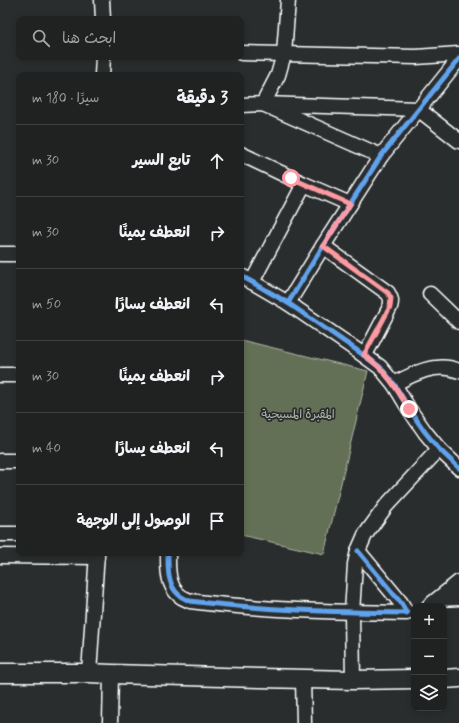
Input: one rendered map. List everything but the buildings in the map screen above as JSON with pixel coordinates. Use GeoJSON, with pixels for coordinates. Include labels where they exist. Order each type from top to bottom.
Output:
{"type":"FeatureCollection","features":[{"type":"Feature","properties":{"kind":"main road"},"geometry":{"type":"LineString","coordinates":[[0,673],[89,673],[353,680],[411,679]]}},
{"type":"Feature","properties":{"kind":"main road"},"geometry":{"type":"LineString","coordinates":[[447,678],[459,678]]}},
{"type":"Feature","properties":{"kind":"street"},"geometry":{"type":"LineString","coordinates":[[102,0],[103,16]]}},
{"type":"Feature","properties":{"kind":"street"},"geometry":{"type":"LineString","coordinates":[[263,104],[278,75],[284,54],[288,0]]}},
{"type":"Feature","properties":{"kind":"street"},"geometry":{"type":"LineString","coordinates":[[244,53],[416,57],[459,54]]}},
{"type":"Feature","properties":{"kind":"street"},"geometry":{"type":"LineString","coordinates":[[288,303],[381,156],[459,59]]}},
{"type":"Feature","properties":{"kind":"street"},"geometry":{"type":"LineString","coordinates":[[102,72],[103,60]]}},
{"type":"Feature","properties":{"kind":"street"},"geometry":{"type":"LineString","coordinates":[[263,104],[381,156]]}},
{"type":"Feature","properties":{"kind":"street"},"geometry":{"type":"LineString","coordinates":[[244,105],[263,104],[418,109],[459,141]]}},
{"type":"Feature","properties":{"kind":"street"},"geometry":{"type":"LineString","coordinates":[[244,155],[350,204]]}},
{"type":"Feature","properties":{"kind":"street"},"geometry":{"type":"LineString","coordinates":[[304,184],[246,279],[288,303],[380,367],[394,384],[425,432],[439,449],[459,468]]}},
{"type":"Feature","properties":{"kind":"street"},"geometry":{"type":"LineString","coordinates":[[323,246],[388,293],[391,298],[390,307],[364,355]]}},
{"type":"Feature","properties":{"kind":"street"},"geometry":{"type":"LineString","coordinates":[[0,254],[16,254]]}},
{"type":"Feature","properties":{"kind":"street"},"geometry":{"type":"LineString","coordinates":[[430,294],[459,322]]}},
{"type":"Feature","properties":{"kind":"street"},"geometry":{"type":"LineString","coordinates":[[394,384],[419,372],[436,368],[446,368],[459,371]]}},
{"type":"Feature","properties":{"kind":"street"},"geometry":{"type":"LineString","coordinates":[[0,375],[16,375]]}},
{"type":"Feature","properties":{"kind":"street"},"geometry":{"type":"LineString","coordinates":[[353,680],[352,613],[358,551],[365,535],[386,506],[439,449]]}},
{"type":"Feature","properties":{"kind":"street"},"geometry":{"type":"LineString","coordinates":[[0,461],[16,462]]}},
{"type":"Feature","properties":{"kind":"street"},"geometry":{"type":"LineString","coordinates":[[0,534],[16,534]]}},
{"type":"Feature","properties":{"kind":"street"},"geometry":{"type":"LineString","coordinates":[[358,551],[411,613]]}},
{"type":"Feature","properties":{"kind":"street"},"geometry":{"type":"LineString","coordinates":[[0,556],[16,556]]}},
{"type":"Feature","properties":{"kind":"street"},"geometry":{"type":"LineString","coordinates":[[89,673],[97,556]]}},
{"type":"Feature","properties":{"kind":"street"},"geometry":{"type":"LineString","coordinates":[[168,556],[168,572],[172,586],[178,595],[190,601],[274,610],[352,613],[411,613]]}},
{"type":"Feature","properties":{"kind":"street"},"geometry":{"type":"LineString","coordinates":[[434,602],[459,582]]}},
{"type":"Feature","properties":{"kind":"street"},"geometry":{"type":"LineString","coordinates":[[434,602],[459,598]]}},
{"type":"Feature","properties":{"kind":"street"},"geometry":{"type":"LineString","coordinates":[[110,723],[111,674]]}},
{"type":"Feature","properties":{"kind":"street"},"geometry":{"type":"LineString","coordinates":[[302,679],[304,723]]}},
{"type":"Feature","properties":{"kind":"green space","name":"المقبرة المسيحية"},"geometry":{"type":"Polygon","coordinates":[[[244,341],[368,371],[324,554],[244,536],[244,341]]]}},
{"type":"Feature","properties":{"kind":"cycle path"},"geometry":{"type":"LineString","coordinates":[[288,303],[381,156],[459,59]]}},
{"type":"Feature","properties":{"kind":"cycle path"},"geometry":{"type":"LineString","coordinates":[[244,278],[288,303],[380,367],[394,384],[425,432],[439,449],[459,468]]}},
{"type":"Feature","properties":{"kind":"cycle path"},"geometry":{"type":"LineString","coordinates":[[168,556],[169,576],[172,586],[180,596],[190,601],[244,607],[298,610],[407,613],[401,603],[358,551]]}},
{"type":"Feature","properties":{"kind":"route"},"geometry":{"type":"LineString","coordinates":[[291,178],[350,204],[323,246],[388,293],[391,298],[392,302],[390,307],[364,355],[380,367],[394,384],[409,409]]}}]}
